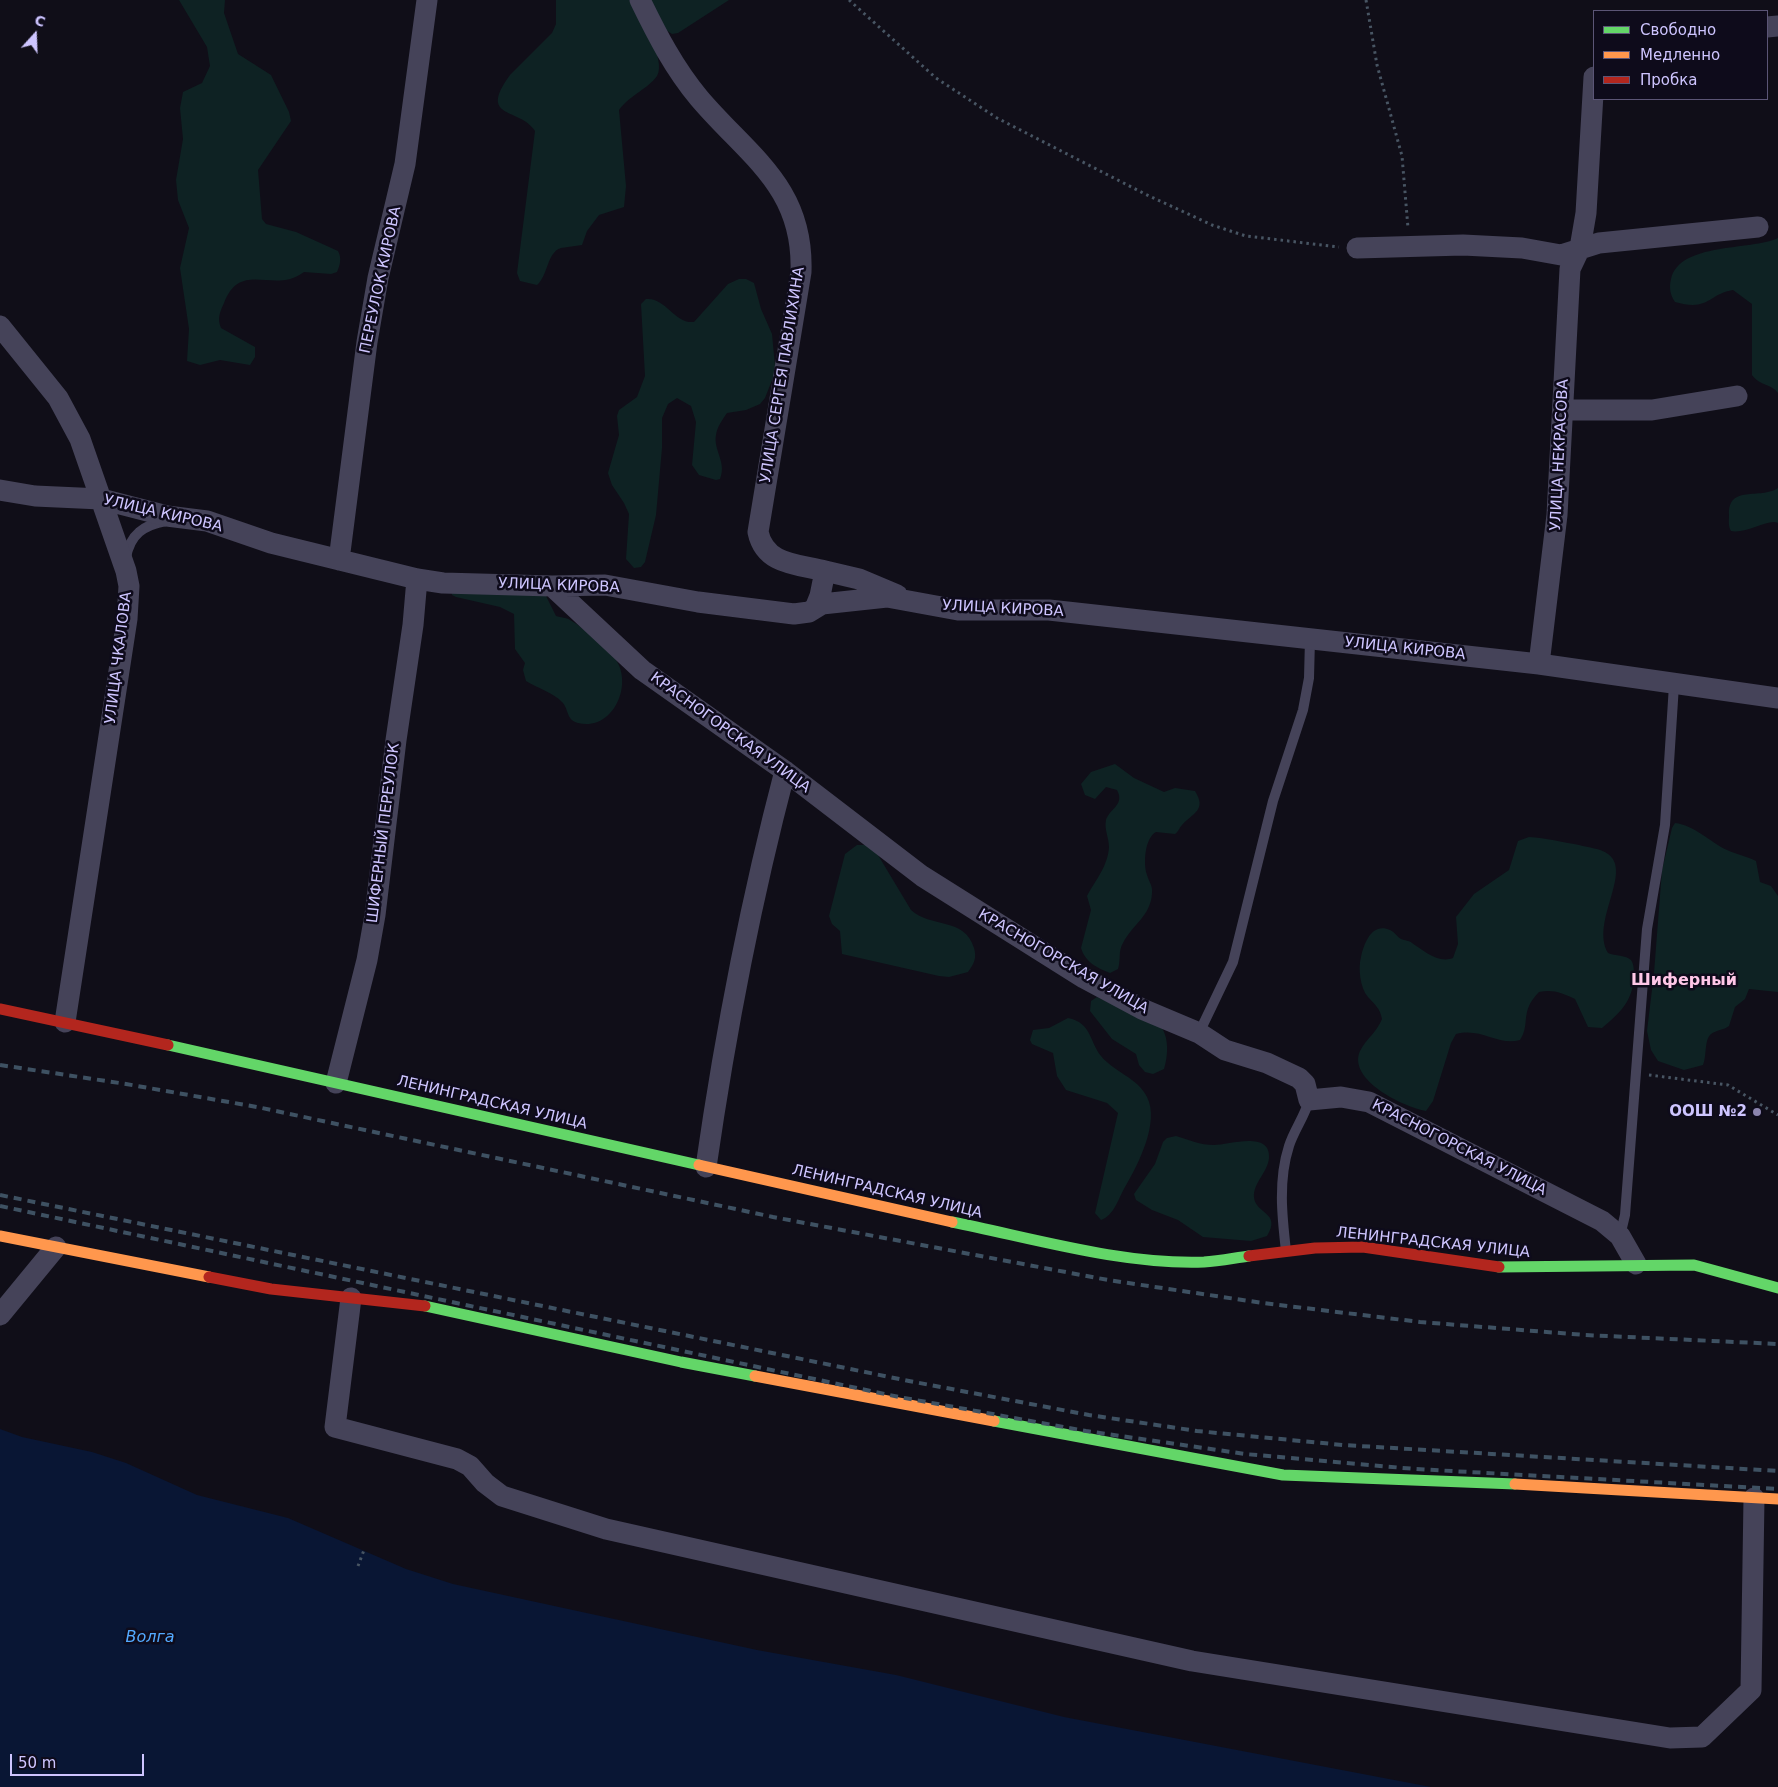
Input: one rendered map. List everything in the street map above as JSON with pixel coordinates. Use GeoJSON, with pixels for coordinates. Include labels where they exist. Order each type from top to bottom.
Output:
{"type":"FeatureCollection","features":[{"type":"Feature","properties":{"kind":"main road","name":"ЛЕНИНГРАДСКАЯ УЛИЦА"},"geometry":{"type":"LineString","coordinates":[[0,1009],[65,1022],[960,1224],[1118,1256],[1149,1260],[1204,1262],[1338,1246],[1363,1247],[1506,1268],[1636,1264],[1694,1265],[1778,1288]]}},
{"type":"Feature","properties":{"kind":"main road"},"geometry":{"type":"LineString","coordinates":[[0,1236],[271,1289],[423,1305],[681,1362],[1283,1475],[1568,1486],[1778,1499]]}},
{"type":"Feature","properties":{"kind":"street","name":"ПЕРЕУЛОК КИРОВА"},"geometry":{"type":"LineString","coordinates":[[339,560],[367,342],[378,278],[404,164],[427,0]]}},
{"type":"Feature","properties":{"kind":"street","name":"УЛИЦА СЕРГЕЯ ПАВЛИХИНА"},"geometry":{"type":"LineString","coordinates":[[640,0],[678,71],[700,99],[775,180],[789,203],[798,226],[802,249],[800,281],[758,532],[766,551],[774,558],[859,579],[908,600]]}},
{"type":"Feature","properties":{"kind":"street","name":"УЛИЦА НЕКРАСОВА"},"geometry":{"type":"LineString","coordinates":[[1539,664],[1557,515],[1570,269],[1580,248],[1589,178],[1593,97]]}},
{"type":"Feature","properties":{"kind":"street"},"geometry":{"type":"LineString","coordinates":[[1358,248],[1429,246],[1522,248],[1562,255],[1599,243],[1758,227]]}},
{"type":"Feature","properties":{"kind":"street","name":"УЛИЦА ЧКАЛОВА"},"geometry":{"type":"LineString","coordinates":[[0,326],[58,398],[71,419],[126,571],[129,586],[127,619],[65,1022]]}},
{"type":"Feature","properties":{"kind":"street"},"geometry":{"type":"LineString","coordinates":[[1563,410],[1652,410],[1737,396]]}},
{"type":"Feature","properties":{"kind":"street","name":"УЛИЦА КИРОВА"},"geometry":{"type":"LineString","coordinates":[[0,490],[35,496],[101,500],[185,520],[208,521],[270,543],[417,579],[443,582],[552,586],[605,585],[698,602],[786,613],[805,613],[816,606],[877,597],[908,600],[958,610],[1049,610],[1539,664],[1778,698]]}},
{"type":"Feature","properties":{"kind":"street"},"geometry":{"type":"LineString","coordinates":[[816,606],[825,571]]}},
{"type":"Feature","properties":{"kind":"street","name":"ШИФЕРНЫЙ ПЕРЕУЛОК"},"geometry":{"type":"LineString","coordinates":[[336,1083],[367,960],[375,915],[396,740],[414,625],[417,579]]}},
{"type":"Feature","properties":{"kind":"street","name":"КРАСНОГОРСКАЯ УЛИЦА"},"geometry":{"type":"LineString","coordinates":[[552,586],[642,670],[786,771],[922,876],[966,906],[1084,978],[1142,1009],[1200,1033],[1224,1050],[1267,1063],[1298,1078],[1305,1084],[1309,1100],[1348,1098],[1376,1104],[1602,1221],[1620,1236],[1636,1264]]}},
{"type":"Feature","properties":{"kind":"street"},"geometry":{"type":"LineString","coordinates":[[706,1167],[715,1101],[764,852],[786,771]]}},
{"type":"Feature","properties":{"kind":"street"},"geometry":{"type":"LineString","coordinates":[[0,1315],[56,1247]]}},
{"type":"Feature","properties":{"kind":"street"},"geometry":{"type":"LineString","coordinates":[[352,1298],[335,1426],[458,1459],[470,1466],[485,1483],[502,1496],[606,1528],[1192,1660],[1670,1738],[1702,1737],[1751,1690],[1754,1498]]}},
{"type":"Feature","properties":{"kind":"lane"},"geometry":{"type":"LineString","coordinates":[[126,571],[128,546],[134,536],[153,523],[185,520]]}},
{"type":"Feature","properties":{"kind":"lane"},"geometry":{"type":"LineString","coordinates":[[1200,1033],[1233,962],[1273,801],[1303,710],[1309,678],[1310,639]]}},
{"type":"Feature","properties":{"kind":"lane"},"geometry":{"type":"LineString","coordinates":[[1620,1236],[1625,1215],[1647,928],[1665,825],[1674,684]]}},
{"type":"Feature","properties":{"kind":"lane"},"geometry":{"type":"LineString","coordinates":[[1287,1252],[1281,1203],[1285,1161],[1293,1134],[1307,1109],[1309,1100]]}},
{"type":"Feature","properties":{"kind":"path"},"geometry":{"type":"LineString","coordinates":[[850,0],[936,78],[997,118],[1145,194],[1212,225],[1246,236],[1320,247],[1358,248]]}},
{"type":"Feature","properties":{"kind":"path"},"geometry":{"type":"LineString","coordinates":[[1366,0],[1377,65],[1402,156],[1409,233],[1419,243],[1429,246]]}},
{"type":"Feature","properties":{"kind":"path"},"geometry":{"type":"LineString","coordinates":[[1636,1074],[1728,1085],[1778,1115]]}},
{"type":"Feature","properties":{"kind":"path"},"geometry":{"type":"LineString","coordinates":[[358,1566],[364,1550]]}},
{"type":"Feature","properties":{"kind":"green space"},"geometry":{"type":"Polygon","coordinates":[[[179,0],[225,0],[224,13],[238,54],[271,75],[289,112],[291,121],[258,170],[262,219],[266,224],[296,232],[338,251],[340,256],[337,272],[331,274],[304,272],[293,278],[281,280],[249,280],[239,283],[231,290],[220,312],[221,328],[255,347],[255,357],[250,365],[220,360],[200,365],[187,361],[189,329],[180,268],[189,228],[178,200],[176,180],[183,139],[180,108],[183,92],[202,83],[210,66],[207,47],[179,0]]]}},
{"type":"Feature","properties":{"kind":"green space"},"geometry":{"type":"Polygon","coordinates":[[[556,0],[631,0],[651,38],[658,59],[659,69],[653,81],[619,110],[626,186],[624,207],[599,215],[587,231],[582,245],[556,250],[541,281],[537,285],[520,281],[517,273],[535,131],[520,118],[504,111],[499,106],[498,99],[501,89],[510,75],[552,33],[556,24],[556,0]]]}},
{"type":"Feature","properties":{"kind":"green space"},"geometry":{"type":"Polygon","coordinates":[[[649,0],[729,0],[678,33],[672,34],[666,30],[649,0]]]}},
{"type":"Feature","properties":{"kind":"green space"},"geometry":{"type":"Polygon","coordinates":[[[1778,238],[1778,393],[1773,388],[1755,379],[1752,375],[1752,304],[1733,290],[1718,295],[1702,304],[1686,305],[1675,302],[1670,288],[1671,279],[1677,267],[1688,259],[1701,253],[1766,242],[1778,238]]]}},
{"type":"Feature","properties":{"kind":"green space"},"geometry":{"type":"Polygon","coordinates":[[[739,279],[746,279],[754,283],[761,309],[772,334],[774,375],[765,398],[760,404],[746,410],[727,413],[719,426],[716,446],[722,467],[720,479],[716,480],[699,475],[692,465],[696,422],[691,406],[677,398],[668,404],[662,418],[662,448],[656,515],[645,562],[641,567],[634,568],[626,559],[629,514],[612,485],[608,473],[619,435],[617,416],[619,410],[637,397],[645,376],[641,304],[646,299],[653,299],[681,319],[687,322],[694,322],[728,284],[739,279]]]}},
{"type":"Feature","properties":{"kind":"green space"},"geometry":{"type":"Polygon","coordinates":[[[1778,488],[1778,523],[1774,522],[1744,530],[1731,531],[1729,515],[1730,505],[1734,499],[1746,494],[1763,493],[1778,488]]]}},
{"type":"Feature","properties":{"kind":"green space"},"geometry":{"type":"Polygon","coordinates":[[[451,590],[546,596],[556,616],[575,623],[614,657],[620,668],[622,680],[621,692],[617,703],[610,713],[601,720],[590,724],[574,722],[559,699],[526,681],[523,670],[525,663],[515,649],[514,614],[500,607],[456,597],[452,595],[451,590]]]}},
{"type":"Feature","properties":{"kind":"green space"},"geometry":{"type":"Polygon","coordinates":[[[1115,764],[1134,778],[1164,792],[1175,788],[1195,791],[1200,803],[1197,811],[1175,834],[1156,832],[1149,840],[1145,864],[1152,888],[1151,901],[1145,914],[1121,946],[1118,969],[1110,973],[1092,964],[1085,957],[1081,948],[1091,910],[1087,896],[1106,861],[1109,847],[1106,820],[1118,803],[1119,795],[1117,790],[1106,787],[1095,799],[1085,795],[1081,784],[1091,772],[1115,764]]]}},
{"type":"Feature","properties":{"kind":"green space"},"geometry":{"type":"Polygon","coordinates":[[[1675,823],[1695,830],[1727,850],[1756,861],[1760,882],[1771,886],[1778,896],[1778,992],[1749,989],[1745,999],[1735,1007],[1729,1026],[1711,1034],[1709,1037],[1703,1065],[1684,1070],[1658,1061],[1651,1050],[1647,1031],[1654,973],[1662,870],[1672,828],[1675,823]]]}},
{"type":"Feature","properties":{"kind":"green space"},"geometry":{"type":"Polygon","coordinates":[[[1529,837],[1598,849],[1608,854],[1614,862],[1616,873],[1604,927],[1604,941],[1608,953],[1626,957],[1632,962],[1634,976],[1628,999],[1620,1012],[1602,1028],[1588,1027],[1575,999],[1557,992],[1539,992],[1529,1006],[1525,1029],[1520,1040],[1504,1041],[1481,1034],[1465,1032],[1456,1034],[1451,1043],[1433,1101],[1426,1111],[1392,1098],[1369,1082],[1358,1062],[1360,1051],[1382,1019],[1379,1009],[1365,993],[1360,978],[1362,951],[1367,940],[1374,931],[1384,928],[1436,958],[1453,958],[1458,944],[1456,917],[1474,894],[1509,870],[1518,841],[1529,837]]]}},
{"type":"Feature","properties":{"kind":"green space"},"geometry":{"type":"Polygon","coordinates":[[[857,845],[867,845],[878,855],[911,910],[919,916],[955,927],[969,938],[974,948],[975,958],[968,972],[949,977],[939,976],[842,954],[840,931],[832,924],[829,916],[845,854],[857,845]]]}},
{"type":"Feature","properties":{"kind":"green space"},"geometry":{"type":"Polygon","coordinates":[[[1097,997],[1162,1028],[1166,1037],[1167,1048],[1164,1069],[1153,1074],[1145,1072],[1139,1065],[1136,1054],[1112,1039],[1090,1011],[1091,1001],[1097,997]]]}},
{"type":"Feature","properties":{"kind":"green space"},"geometry":{"type":"Polygon","coordinates":[[[1068,1018],[1076,1020],[1086,1028],[1101,1056],[1106,1062],[1143,1090],[1150,1107],[1149,1131],[1136,1167],[1113,1210],[1106,1218],[1101,1220],[1095,1213],[1118,1113],[1107,1103],[1066,1090],[1057,1076],[1053,1053],[1032,1044],[1030,1040],[1033,1030],[1049,1028],[1068,1018]]]}},
{"type":"Feature","properties":{"kind":"green space"},"geometry":{"type":"Polygon","coordinates":[[[1176,1136],[1209,1145],[1247,1141],[1256,1142],[1263,1144],[1268,1149],[1268,1163],[1254,1192],[1255,1203],[1270,1218],[1271,1228],[1267,1236],[1251,1241],[1203,1237],[1178,1220],[1152,1210],[1136,1200],[1134,1194],[1155,1164],[1163,1142],[1167,1138],[1176,1136]]]}},
{"type":"Feature","properties":{"kind":"water","name":"Волга"},"geometry":{"type":"Polygon","coordinates":[[[0,1429],[22,1437],[92,1452],[126,1463],[197,1495],[288,1518],[406,1569],[453,1584],[757,1650],[896,1675],[1064,1717],[1431,1787],[0,1787],[0,1429]]]}},
{"type":"Feature","properties":{"kind":"railway"},"geometry":{"type":"LineString","coordinates":[[0,1065],[126,1084],[257,1107],[773,1217],[1108,1280],[1263,1303],[1420,1322],[1585,1335],[1778,1344]]}},
{"type":"Feature","properties":{"kind":"railway"},"geometry":{"type":"LineString","coordinates":[[0,1195],[909,1381],[1089,1415],[1197,1431],[1343,1445],[1778,1471]]}},
{"type":"Feature","properties":{"kind":"railway"},"geometry":{"type":"LineString","coordinates":[[0,1206],[899,1397],[1086,1431],[1245,1454],[1415,1469],[1778,1489]]}},
{"type":"Feature","properties":{"kind":"traffic: fast"},"geometry":{"type":"LineString","coordinates":[[168,1045],[699,1165]]}},
{"type":"Feature","properties":{"kind":"traffic: fast"},"geometry":{"type":"LineString","coordinates":[[952,1222],[1077,1249],[1141,1259],[1204,1262],[1249,1256]]}},
{"type":"Feature","properties":{"kind":"traffic: fast"},"geometry":{"type":"LineString","coordinates":[[1499,1267],[1694,1265],[1778,1288]]}},
{"type":"Feature","properties":{"kind":"traffic: fast"},"geometry":{"type":"LineString","coordinates":[[425,1306],[681,1362],[755,1376]]}},
{"type":"Feature","properties":{"kind":"traffic: fast"},"geometry":{"type":"LineString","coordinates":[[994,1421],[1283,1475],[1515,1484]]}},
{"type":"Feature","properties":{"kind":"traffic: slow"},"geometry":{"type":"LineString","coordinates":[[699,1165],[952,1222]]}},
{"type":"Feature","properties":{"kind":"traffic: slow"},"geometry":{"type":"LineString","coordinates":[[0,1236],[209,1277]]}},
{"type":"Feature","properties":{"kind":"traffic: slow"},"geometry":{"type":"LineString","coordinates":[[755,1376],[994,1421]]}},
{"type":"Feature","properties":{"kind":"traffic: slow"},"geometry":{"type":"LineString","coordinates":[[1515,1484],[1778,1499]]}},
{"type":"Feature","properties":{"kind":"traffic: jam"},"geometry":{"type":"LineString","coordinates":[[0,1009],[168,1045]]}},
{"type":"Feature","properties":{"kind":"traffic: jam"},"geometry":{"type":"LineString","coordinates":[[1249,1256],[1315,1248],[1363,1247],[1499,1267]]}},
{"type":"Feature","properties":{"kind":"traffic: jam"},"geometry":{"type":"LineString","coordinates":[[209,1277],[271,1289],[425,1306]]}},
{"type":"Feature","properties":{"kind":"place","name":"ООШ №2"},"geometry":{"type":"Point","coordinates":[1757,1112]}},
{"type":"Feature","properties":{"kind":"district","name":"Шиферный"},"geometry":{"type":"Point","coordinates":[1684,981]}}]}
